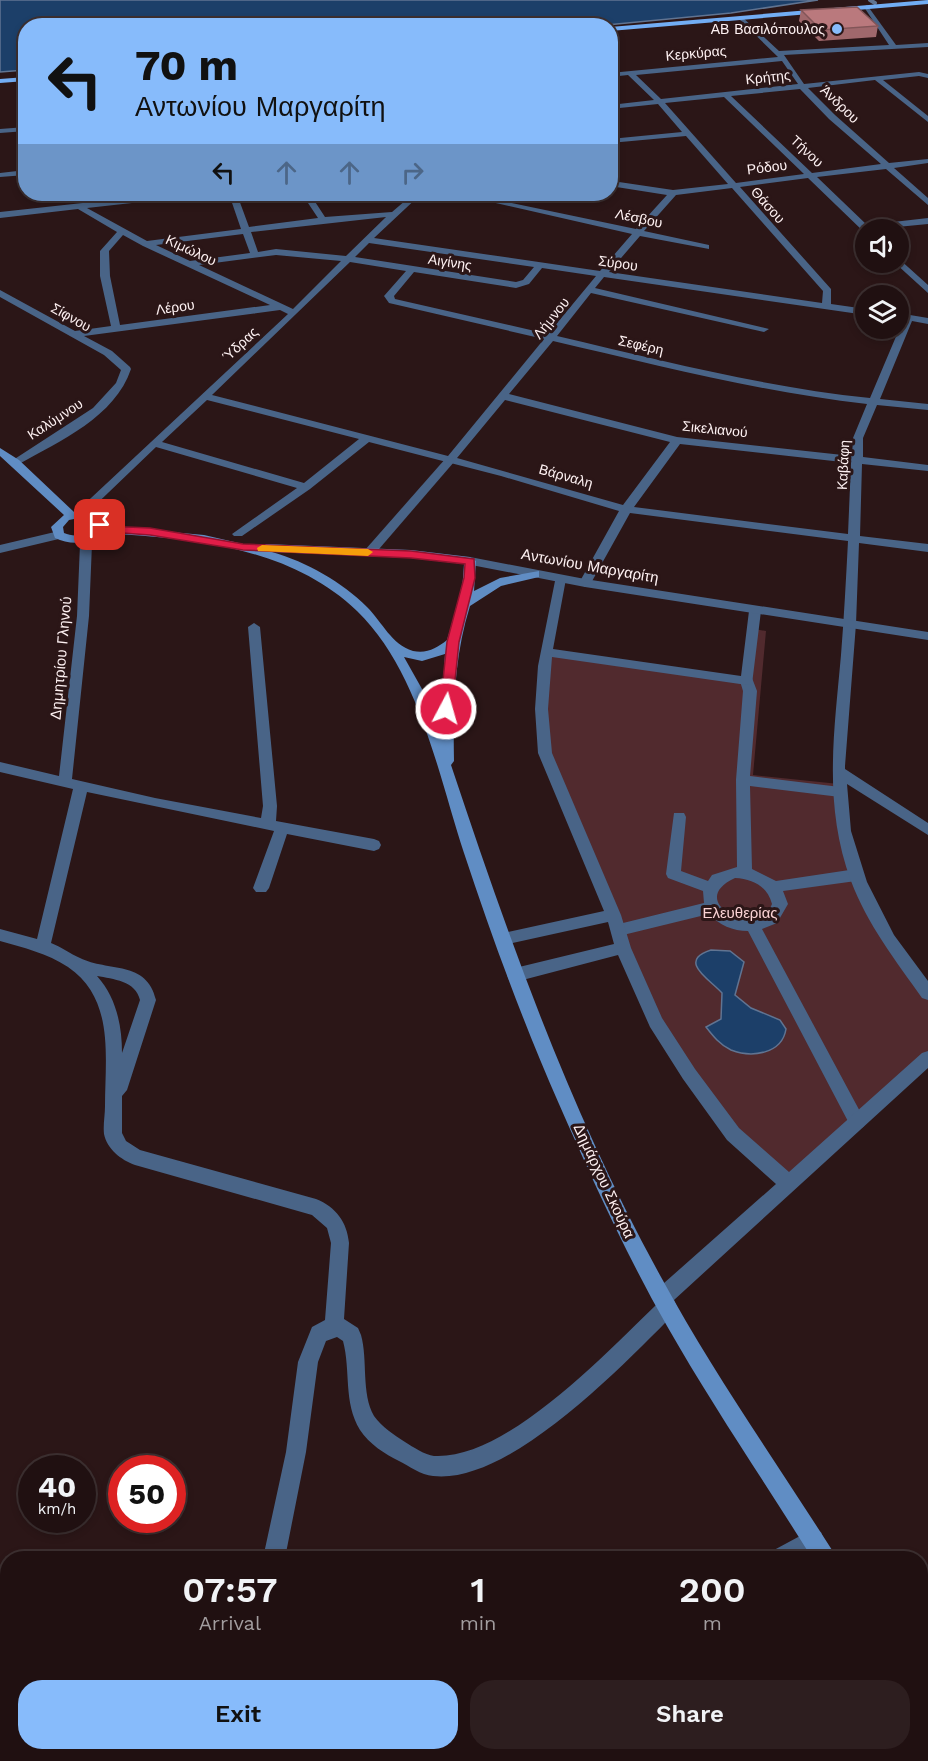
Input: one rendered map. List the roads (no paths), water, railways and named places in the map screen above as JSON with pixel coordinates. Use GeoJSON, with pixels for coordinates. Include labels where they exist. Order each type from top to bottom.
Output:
{"type":"FeatureCollection","features":[{"type":"Feature","properties":{"kind":"main road"},"geometry":{"type":"LineString","coordinates":[[618,28],[928,2]]}},
{"type":"Feature","properties":{"kind":"main road"},"geometry":{"type":"LineString","coordinates":[[0,81],[18,80]]}},
{"type":"Feature","properties":{"kind":"main road"},"geometry":{"type":"LineString","coordinates":[[0,451],[76,515],[97,518],[99,529]]}},
{"type":"Feature","properties":{"kind":"main road"},"geometry":{"type":"LineString","coordinates":[[76,515],[57,526],[59,535],[70,539],[83,538],[99,529],[150,531],[243,547],[311,571],[341,590],[364,610],[390,645],[413,686],[448,773]]}},
{"type":"Feature","properties":{"kind":"main road","name":"Αντωνίου Μαργαρίτη"},"geometry":{"type":"LineString","coordinates":[[243,547],[319,552],[369,552],[470,561]]}},
{"type":"Feature","properties":{"kind":"main road"},"geometry":{"type":"LineString","coordinates":[[311,571],[310,562],[319,552]]}},
{"type":"Feature","properties":{"kind":"main road"},"geometry":{"type":"LineString","coordinates":[[448,773],[446,709],[453,642],[470,578],[470,561]]}},
{"type":"Feature","properties":{"kind":"main road"},"geometry":{"type":"LineString","coordinates":[[463,605],[480,591],[499,581],[535,574]]}},
{"type":"Feature","properties":{"kind":"main road"},"geometry":{"type":"LineString","coordinates":[[390,645],[410,654],[427,657],[443,650],[453,642]]}},
{"type":"Feature","properties":{"kind":"main road","name":"Δημάρχου Σκούρα"},"geometry":{"type":"LineString","coordinates":[[448,773],[468,842],[533,1023],[621,1222],[665,1302],[820,1551]]}},
{"type":"Feature","properties":{"kind":"street"},"geometry":{"type":"LineString","coordinates":[[867,7],[893,46]]}},
{"type":"Feature","properties":{"kind":"street","name":"Άνδρου"},"geometry":{"type":"LineString","coordinates":[[741,18],[781,56],[803,87],[832,117],[928,202]]}},
{"type":"Feature","properties":{"kind":"street","name":"Κερκύρας"},"geometry":{"type":"LineString","coordinates":[[618,74],[781,56],[928,45]]}},
{"type":"Feature","properties":{"kind":"street","name":"Θάσου"},"geometry":{"type":"LineString","coordinates":[[630,73],[660,102],[828,291],[826,306]]}},
{"type":"Feature","properties":{"kind":"street","name":"Κρήτης"},"geometry":{"type":"LineString","coordinates":[[618,106],[877,78],[928,76]]}},
{"type":"Feature","properties":{"kind":"street"},"geometry":{"type":"LineString","coordinates":[[877,78],[928,120]]}},
{"type":"Feature","properties":{"kind":"street","name":"Τήνου"},"geometry":{"type":"LineString","coordinates":[[726,95],[856,219]]}},
{"type":"Feature","properties":{"kind":"street"},"geometry":{"type":"LineString","coordinates":[[0,131],[18,130]]}},
{"type":"Feature","properties":{"kind":"street"},"geometry":{"type":"LineString","coordinates":[[618,140],[687,134]]}},
{"type":"Feature","properties":{"kind":"street","name":"Ρόδου"},"geometry":{"type":"LineString","coordinates":[[618,184],[673,193],[928,161]]}},
{"type":"Feature","properties":{"kind":"street"},"geometry":{"type":"LineString","coordinates":[[0,175],[18,173]]}},
{"type":"Feature","properties":{"kind":"street","name":"Λήμνου"},"geometry":{"type":"LineString","coordinates":[[369,552],[450,460],[602,274],[673,193]]}},
{"type":"Feature","properties":{"kind":"street"},"geometry":{"type":"LineString","coordinates":[[0,215],[128,201]]}},
{"type":"Feature","properties":{"kind":"street"},"geometry":{"type":"LineString","coordinates":[[235,201],[255,255]]}},
{"type":"Feature","properties":{"kind":"street"},"geometry":{"type":"LineString","coordinates":[[311,201],[323,220]]}},
{"type":"Feature","properties":{"kind":"street","name":"Ύδρας"},"geometry":{"type":"LineString","coordinates":[[76,515],[294,313],[391,214],[408,201]]}},
{"type":"Feature","properties":{"kind":"street","name":"Λέσβου"},"geometry":{"type":"LineString","coordinates":[[493,201],[706,247]]}},
{"type":"Feature","properties":{"kind":"street","name":"Κιμώλου"},"geometry":{"type":"LineString","coordinates":[[80,206],[86,212],[146,244],[294,313]]}},
{"type":"Feature","properties":{"kind":"street"},"geometry":{"type":"LineString","coordinates":[[146,244],[323,220],[391,214]]}},
{"type":"Feature","properties":{"kind":"street"},"geometry":{"type":"LineString","coordinates":[[909,223],[928,221]]}},
{"type":"Feature","properties":{"kind":"street"},"geometry":{"type":"LineString","coordinates":[[116,328],[105,276],[105,251],[122,231]]}},
{"type":"Feature","properties":{"kind":"street","name":"Σύρου"},"geometry":{"type":"LineString","coordinates":[[366,240],[855,310]]}},
{"type":"Feature","properties":{"kind":"street","name":"Αιγίνης"},"geometry":{"type":"LineString","coordinates":[[189,264],[276,252],[347,259],[517,285],[526,282],[540,265]]}},
{"type":"Feature","properties":{"kind":"street","name":"Σεφέρη"},"geometry":{"type":"LineString","coordinates":[[412,270],[389,296],[392,301],[764,386],[928,407]]}},
{"type":"Feature","properties":{"kind":"street"},"geometry":{"type":"LineString","coordinates":[[909,272],[928,291]]}},
{"type":"Feature","properties":{"kind":"street"},"geometry":{"type":"LineString","coordinates":[[590,290],[764,329]]}},
{"type":"Feature","properties":{"kind":"street","name":"Σίφνου"},"geometry":{"type":"LineString","coordinates":[[0,293],[108,353],[126,369]]}},
{"type":"Feature","properties":{"kind":"street","name":"Λέρου"},"geometry":{"type":"LineString","coordinates":[[73,334],[280,306]]}},
{"type":"Feature","properties":{"kind":"street"},"geometry":{"type":"LineString","coordinates":[[909,318],[928,321]]}},
{"type":"Feature","properties":{"kind":"street","name":"Καβάφη"},"geometry":{"type":"LineString","coordinates":[[895,339],[858,438],[850,624],[838,771],[847,845],[856,875],[868,904],[888,939],[928,993]]}},
{"type":"Feature","properties":{"kind":"street","name":"Καλύμνου"},"geometry":{"type":"LineString","coordinates":[[15,462],[71,430],[99,408],[125,378],[126,369]]}},
{"type":"Feature","properties":{"kind":"street","name":"Βάρναλη"},"geometry":{"type":"LineString","coordinates":[[204,396],[626,508],[928,548]]}},
{"type":"Feature","properties":{"kind":"street","name":"Σικελιανού"},"geometry":{"type":"LineString","coordinates":[[503,396],[677,440],[928,468]]}},
{"type":"Feature","properties":{"kind":"street"},"geometry":{"type":"LineString","coordinates":[[238,534],[306,487],[365,440]]}},
{"type":"Feature","properties":{"kind":"street"},"geometry":{"type":"LineString","coordinates":[[585,584],[626,508],[677,440]]}},
{"type":"Feature","properties":{"kind":"street"},"geometry":{"type":"LineString","coordinates":[[153,443],[306,487]]}},
{"type":"Feature","properties":{"kind":"street"},"geometry":{"type":"LineString","coordinates":[[0,549],[59,535]]}},
{"type":"Feature","properties":{"kind":"street","name":"Δημητρίου Γληνού"},"geometry":{"type":"LineString","coordinates":[[65,782],[83,616],[86,544],[83,538]]}},
{"type":"Feature","properties":{"kind":"street","name":"Αντωνίου Μαργαρίτη"},"geometry":{"type":"LineString","coordinates":[[470,561],[585,584],[928,636]]}},
{"type":"Feature","properties":{"kind":"street"},"geometry":{"type":"LineString","coordinates":[[560,579],[541,687],[540,724],[545,753],[613,915],[623,948],[656,1022],[689,1074],[733,1134],[789,1184]]}},
{"type":"Feature","properties":{"kind":"street"},"geometry":{"type":"LineString","coordinates":[[745,872],[743,780],[750,691],[747,681],[755,611]]}},
{"type":"Feature","properties":{"kind":"street"},"geometry":{"type":"LineString","coordinates":[[254,627],[270,806],[275,826],[275,852],[261,888]]}},
{"type":"Feature","properties":{"kind":"street"},"geometry":{"type":"LineString","coordinates":[[547,652],[747,681]]}},
{"type":"Feature","properties":{"kind":"street"},"geometry":{"type":"LineString","coordinates":[[732,722],[747,723]]}},
{"type":"Feature","properties":{"kind":"street"},"geometry":{"type":"LineString","coordinates":[[0,767],[81,786],[374,845]]}},
{"type":"Feature","properties":{"kind":"street"},"geometry":{"type":"LineString","coordinates":[[838,771],[928,830]]}},
{"type":"Feature","properties":{"kind":"street"},"geometry":{"type":"LineString","coordinates":[[743,780],[840,792]]}},
{"type":"Feature","properties":{"kind":"street"},"geometry":{"type":"LineString","coordinates":[[44,945],[81,786]]}},
{"type":"Feature","properties":{"kind":"street"},"geometry":{"type":"LineString","coordinates":[[679,817],[673,874],[710,888]]}},
{"type":"Feature","properties":{"kind":"street"},"geometry":{"type":"LineString","coordinates":[[745,872],[766,880],[773,887],[780,904],[778,912],[764,924],[753,927],[729,922],[719,916],[709,898],[710,888],[724,875],[745,872]]}},
{"type":"Feature","properties":{"kind":"street"},"geometry":{"type":"LineString","coordinates":[[773,887],[856,875]]}},
{"type":"Feature","properties":{"kind":"street"},"geometry":{"type":"LineString","coordinates":[[619,930],[712,907]]}},
{"type":"Feature","properties":{"kind":"street"},"geometry":{"type":"LineString","coordinates":[[503,939],[613,915]]}},
{"type":"Feature","properties":{"kind":"street"},"geometry":{"type":"LineString","coordinates":[[753,927],[857,1122]]}},
{"type":"Feature","properties":{"kind":"street"},"geometry":{"type":"LineString","coordinates":[[0,935],[44,945],[76,964],[137,980],[148,992],[147,1004],[113,1107]]}},
{"type":"Feature","properties":{"kind":"street"},"geometry":{"type":"LineString","coordinates":[[516,975],[623,948]]}},
{"type":"Feature","properties":{"kind":"street"},"geometry":{"type":"LineString","coordinates":[[76,964],[98,988],[112,1019],[116,1049],[114,1137],[118,1145],[132,1156],[315,1208],[332,1219],[338,1230],[340,1243],[334,1326]]}},
{"type":"Feature","properties":{"kind":"street"},"geometry":{"type":"LineString","coordinates":[[275,1551],[296,1452],[308,1362],[319,1334],[334,1326],[344,1328],[352,1338],[360,1408],[368,1425],[392,1447],[432,1466],[465,1464],[504,1447],[579,1393],[665,1302],[789,1184],[928,1058]]}},
{"type":"Feature","properties":{"kind":"street"},"geometry":{"type":"LineString","coordinates":[[794,1551],[813,1540]]}},
{"type":"Feature","properties":{"kind":"water"},"geometry":{"type":"Polygon","coordinates":[[[0,0],[818,0],[731,13],[618,24],[618,18],[18,18],[18,71],[0,72],[0,0]]]}},
{"type":"Feature","properties":{"kind":"water"},"geometry":{"type":"Polygon","coordinates":[[[711,950],[730,951],[744,962],[735,995],[751,1008],[780,1020],[786,1029],[779,1044],[772,1049],[748,1054],[731,1050],[720,1043],[706,1027],[721,1019],[722,993],[704,977],[696,965],[696,960],[701,954],[711,950]]]}},
{"type":"Feature","properties":{"kind":"waterway"},"geometry":{"type":"LineString","coordinates":[[870,0],[875,3]]}},
{"type":"Feature","properties":{"kind":"place","name":"ΑΒ Βασιλόπουλος"},"geometry":{"type":"Point","coordinates":[837,29]}},
{"type":"Feature","properties":{"kind":"park label","name":"Ελευθερίας"},"geometry":{"type":"Point","coordinates":[740,913]}}]}
